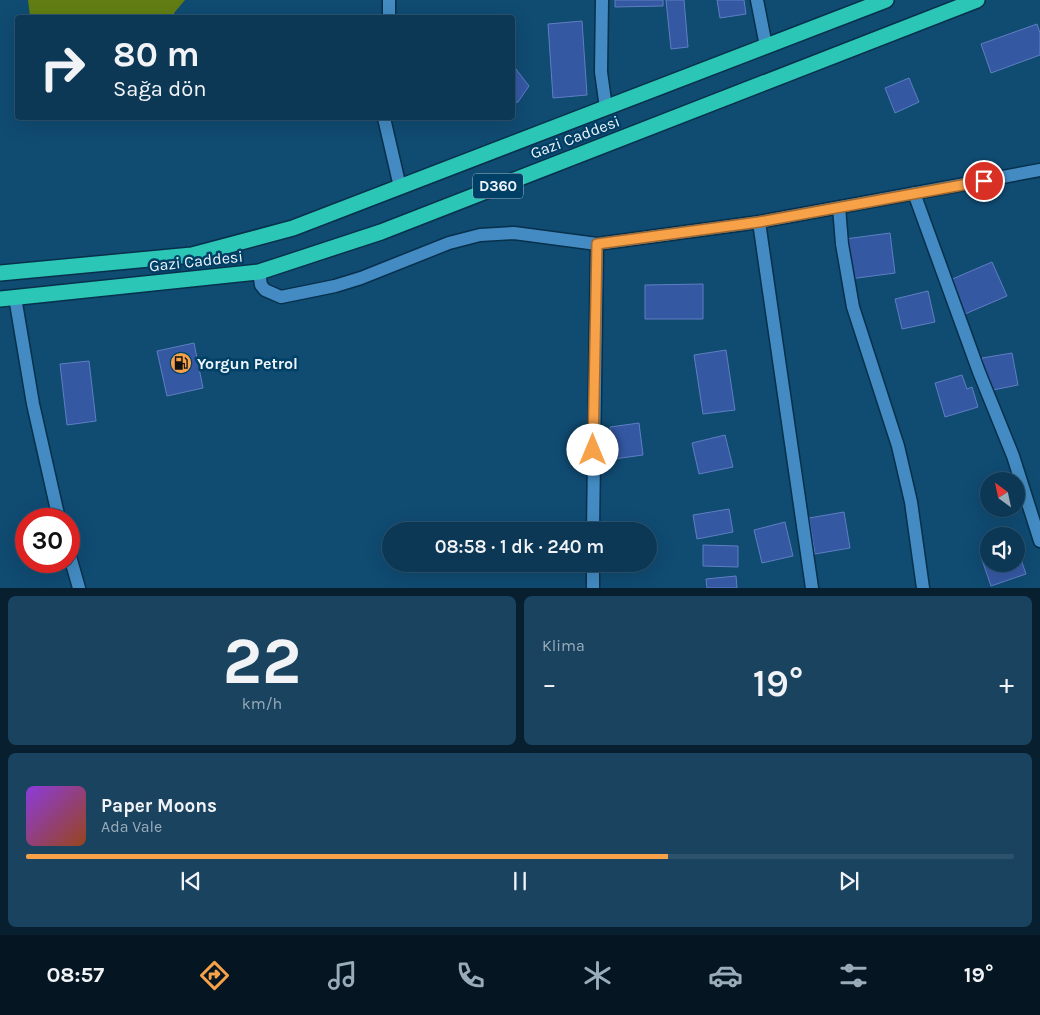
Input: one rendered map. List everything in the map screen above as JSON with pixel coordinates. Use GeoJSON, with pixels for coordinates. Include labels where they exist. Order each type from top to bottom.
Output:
{"type":"FeatureCollection","features":[{"type":"Feature","properties":{"kind":"highway","name":"Gazi Caddesi"},"geometry":{"type":"LineString","coordinates":[[0,273],[192,255],[293,228],[886,0]]}},
{"type":"Feature","properties":{"kind":"highway","name":"Gazi Caddesi"},"geometry":{"type":"LineString","coordinates":[[7,298],[259,272],[381,232],[977,0]]}},
{"type":"Feature","properties":{"kind":"street"},"geometry":{"type":"LineString","coordinates":[[389,0],[389,15]]}},
{"type":"Feature","properties":{"kind":"street"},"geometry":{"type":"LineString","coordinates":[[602,0],[602,72],[606,108]]}},
{"type":"Feature","properties":{"kind":"street"},"geometry":{"type":"LineString","coordinates":[[757,0],[766,46]]}},
{"type":"Feature","properties":{"kind":"street"},"geometry":{"type":"LineString","coordinates":[[384,120],[400,188]]}},
{"type":"Feature","properties":{"kind":"street"},"geometry":{"type":"LineString","coordinates":[[259,272],[261,285],[265,290],[282,297],[361,278],[449,243],[480,235],[514,233],[597,244],[759,222],[1040,170]]}},
{"type":"Feature","properties":{"kind":"street"},"geometry":{"type":"LineString","coordinates":[[914,193],[979,372],[1013,456],[1040,541]]}},
{"type":"Feature","properties":{"kind":"street"},"geometry":{"type":"LineString","coordinates":[[839,207],[842,244],[853,307],[898,446],[911,502],[923,588]]}},
{"type":"Feature","properties":{"kind":"street"},"geometry":{"type":"LineString","coordinates":[[759,222],[812,588]]}},
{"type":"Feature","properties":{"kind":"street"},"geometry":{"type":"LineString","coordinates":[[593,522],[597,244]]}},
{"type":"Feature","properties":{"kind":"street"},"geometry":{"type":"LineString","coordinates":[[7,298],[56,508]]}},
{"type":"Feature","properties":{"kind":"street"},"geometry":{"type":"LineString","coordinates":[[593,572],[593,588]]}},
{"type":"Feature","properties":{"kind":"street"},"geometry":{"type":"LineString","coordinates":[[75,573],[80,588]]}},
{"type":"Feature","properties":{"kind":"green space"},"geometry":{"type":"Polygon","coordinates":[[[28,0],[185,0],[174,15],[30,15],[28,0]]]}},
{"type":"Feature","properties":{"kind":"building"},"geometry":{"type":"Polygon","coordinates":[[[615,0],[663,0],[663,6],[615,7],[615,0]]]}},
{"type":"Feature","properties":{"kind":"building"},"geometry":{"type":"Polygon","coordinates":[[[666,0],[684,0],[688,47],[671,49],[666,0]]]}},
{"type":"Feature","properties":{"kind":"building"},"geometry":{"type":"Polygon","coordinates":[[[717,0],[744,0],[746,14],[720,18],[717,0]]]}},
{"type":"Feature","properties":{"kind":"building"},"geometry":{"type":"Polygon","coordinates":[[[582,21],[587,95],[553,98],[548,24],[582,21]]]}},
{"type":"Feature","properties":{"kind":"building"},"geometry":{"type":"Polygon","coordinates":[[[1037,24],[1040,33],[1040,55],[991,73],[981,44],[1037,24]]]}},
{"type":"Feature","properties":{"kind":"building"},"geometry":{"type":"Polygon","coordinates":[[[515,68],[529,86],[518,102],[515,102],[515,68]]]}},
{"type":"Feature","properties":{"kind":"building"},"geometry":{"type":"Polygon","coordinates":[[[909,78],[919,102],[895,113],[885,88],[909,78]]]}},
{"type":"Feature","properties":{"kind":"building"},"geometry":{"type":"Polygon","coordinates":[[[890,233],[895,273],[850,279],[845,239],[890,233]]]}},
{"type":"Feature","properties":{"kind":"building"},"geometry":{"type":"Polygon","coordinates":[[[992,262],[1007,296],[965,314],[950,280],[992,262]]]}},
{"type":"Feature","properties":{"kind":"building"},"geometry":{"type":"Polygon","coordinates":[[[703,284],[703,319],[645,319],[645,285],[703,284]]]}},
{"type":"Feature","properties":{"kind":"building"},"geometry":{"type":"Polygon","coordinates":[[[928,291],[935,322],[902,329],[895,299],[928,291]]]}},
{"type":"Feature","properties":{"kind":"building"},"geometry":{"type":"Polygon","coordinates":[[[194,343],[203,388],[167,396],[157,351],[194,343]]]}},
{"type":"Feature","properties":{"kind":"building"},"geometry":{"type":"Polygon","coordinates":[[[726,350],[735,410],[703,414],[694,355],[726,350]]]}},
{"type":"Feature","properties":{"kind":"building"},"geometry":{"type":"Polygon","coordinates":[[[1012,353],[1018,385],[988,391],[982,358],[1012,353]]]}},
{"type":"Feature","properties":{"kind":"building"},"geometry":{"type":"Polygon","coordinates":[[[89,361],[96,421],[67,425],[60,364],[89,361]]]}},
{"type":"Feature","properties":{"kind":"building"},"geometry":{"type":"Polygon","coordinates":[[[962,375],[967,389],[972,387],[978,407],[945,417],[935,383],[962,375]]]}},
{"type":"Feature","properties":{"kind":"building"},"geometry":{"type":"Polygon","coordinates":[[[639,423],[643,455],[614,459],[610,427],[639,423]]]}},
{"type":"Feature","properties":{"kind":"building"},"geometry":{"type":"Polygon","coordinates":[[[725,435],[733,467],[699,474],[692,443],[725,435]]]}},
{"type":"Feature","properties":{"kind":"building"},"geometry":{"type":"Polygon","coordinates":[[[729,509],[733,532],[697,539],[693,515],[729,509]]]}},
{"type":"Feature","properties":{"kind":"building"},"geometry":{"type":"Polygon","coordinates":[[[844,512],[850,548],[815,554],[809,518],[844,512]]]}},
{"type":"Feature","properties":{"kind":"building"},"geometry":{"type":"Polygon","coordinates":[[[785,522],[793,556],[762,563],[754,530],[785,522]]]}},
{"type":"Feature","properties":{"kind":"building"},"geometry":{"type":"Polygon","coordinates":[[[703,545],[738,546],[738,567],[703,566],[703,545]]]}},
{"type":"Feature","properties":{"kind":"building"},"geometry":{"type":"Polygon","coordinates":[[[1025,571],[1026,574],[991,586],[986,572],[1025,571]]]}},
{"type":"Feature","properties":{"kind":"building"},"geometry":{"type":"Polygon","coordinates":[[[736,576],[737,588],[707,588],[706,579],[736,576]]]}},
{"type":"Feature","properties":{"kind":"place","name":"Yorgun Petrol"},"geometry":{"type":"Point","coordinates":[181,363]}},
{"type":"Feature","properties":{"kind":"route"},"geometry":{"type":"LineString","coordinates":[[593,450],[597,244],[759,222],[984,181]]}}]}
